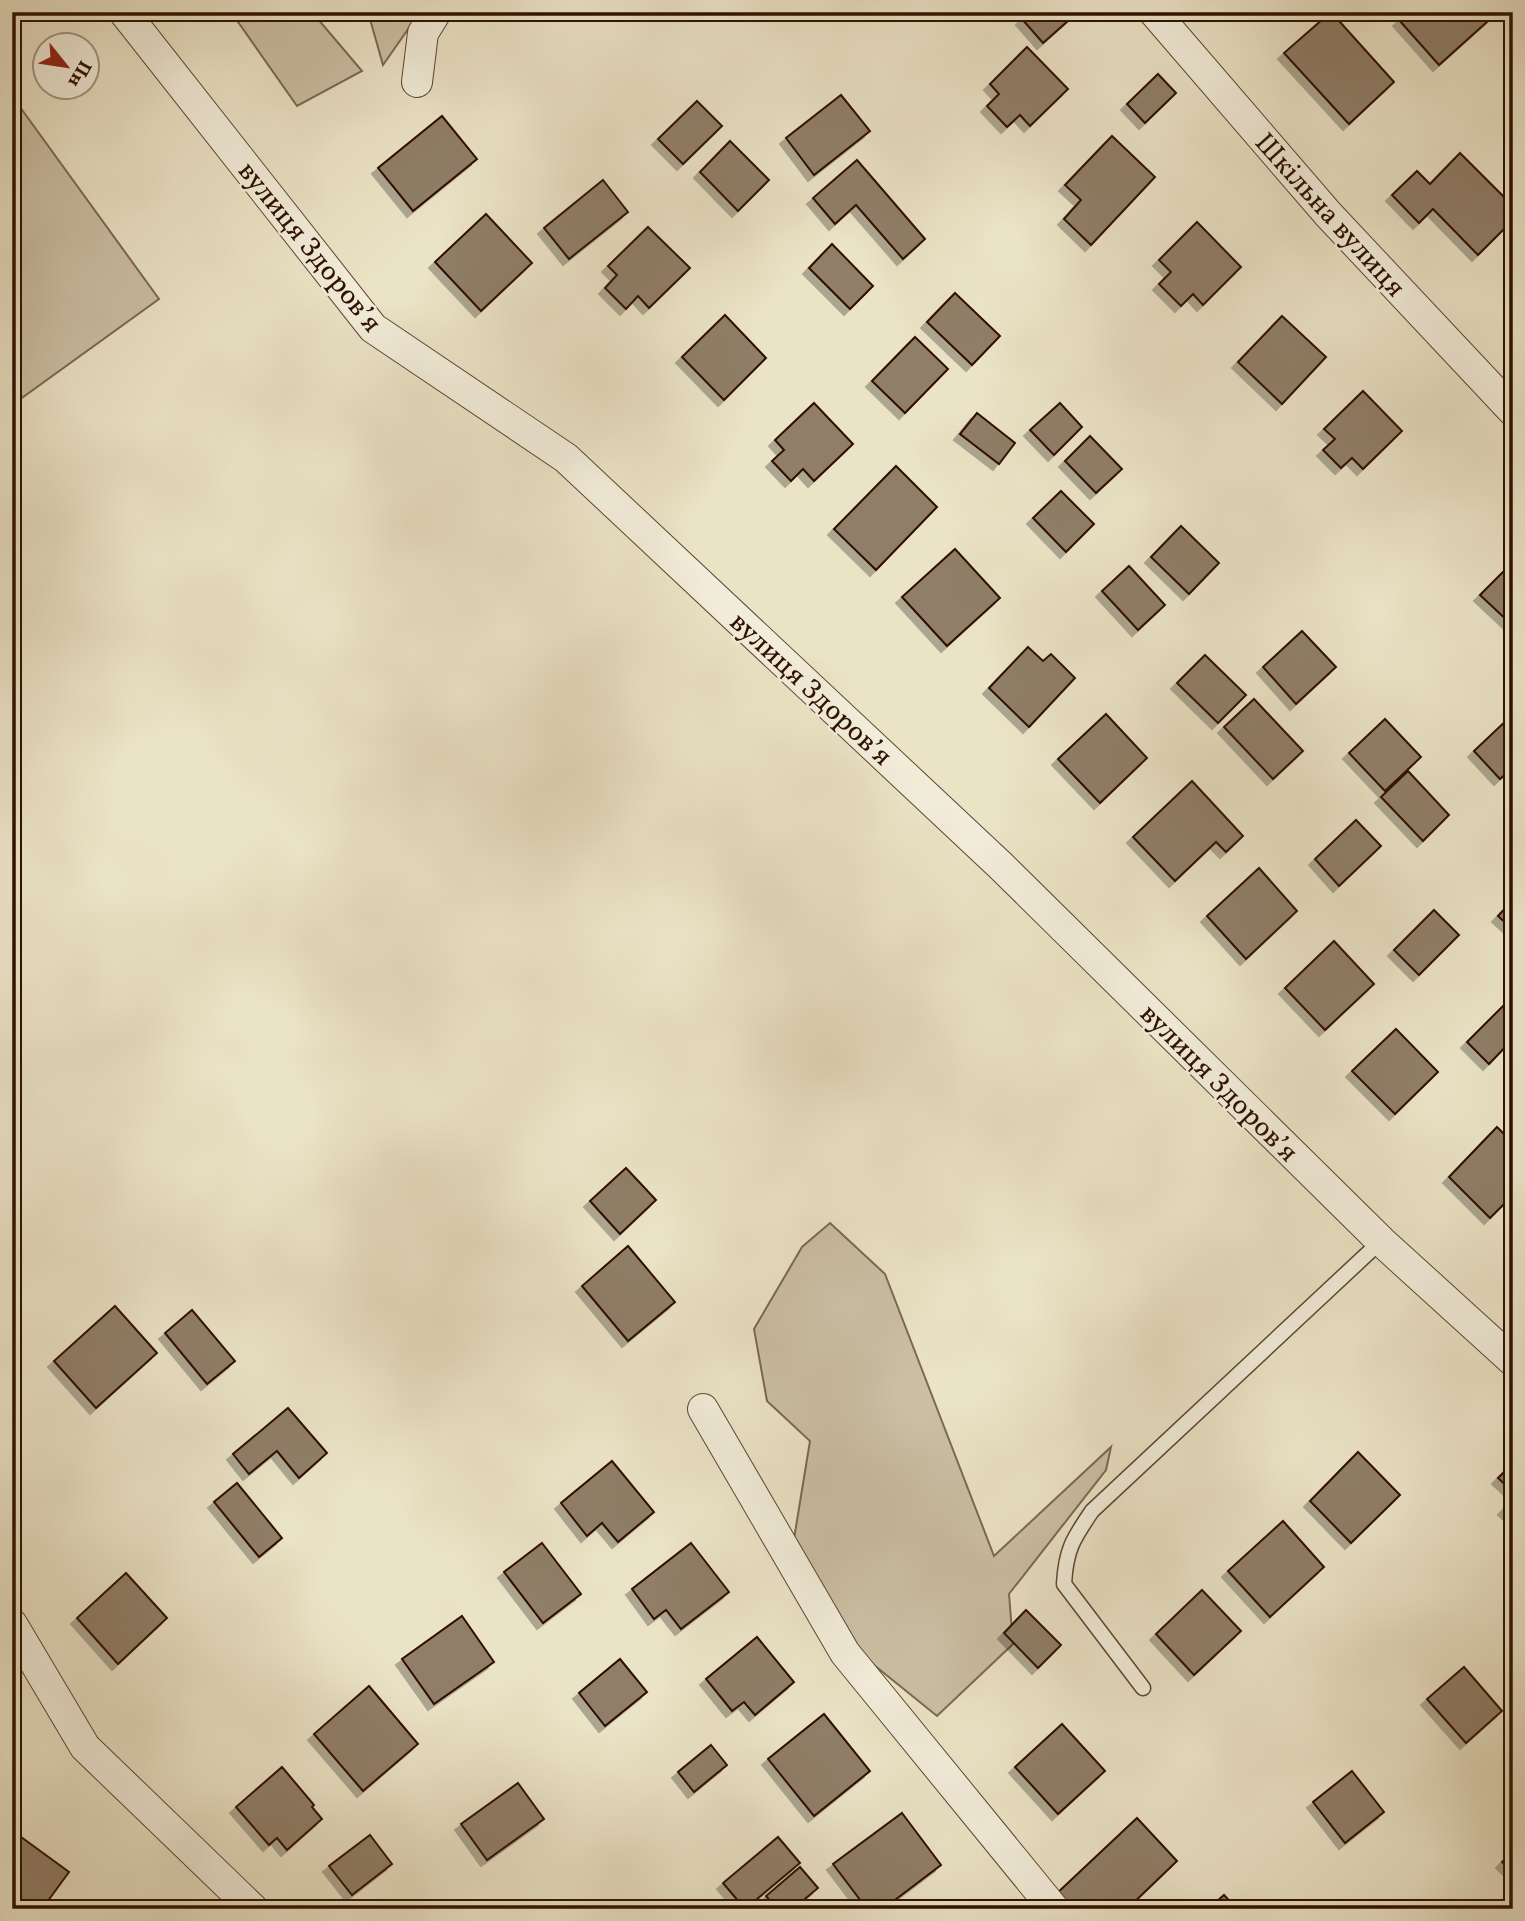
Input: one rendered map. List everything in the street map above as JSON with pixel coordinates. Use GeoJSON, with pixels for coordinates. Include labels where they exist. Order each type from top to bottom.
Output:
{"type":"FeatureCollection","features":[{"type":"Feature","properties":{"kind":"street","name":"вулиця Здоровʼя"},"geometry":{"type":"LineString","coordinates":[[124,12],[373,328],[566,458],[1001,866],[1381,1241],[1513,1362]]}},
{"type":"Feature","properties":{"kind":"street"},"geometry":{"type":"LineString","coordinates":[[417,82],[423,33],[436,12]]}},
{"type":"Feature","properties":{"kind":"street","name":"Шкільна вулиця"},"geometry":{"type":"LineString","coordinates":[[1154,12],[1328,214],[1513,411]]}},
{"type":"Feature","properties":{"kind":"street"},"geometry":{"type":"LineString","coordinates":[[703,1409],[845,1653],[1054,1909]]}},
{"type":"Feature","properties":{"kind":"street"},"geometry":{"type":"LineString","coordinates":[[12,1624],[85,1747],[253,1909]]}},
{"type":"Feature","properties":{"kind":"lane"},"geometry":{"type":"LineString","coordinates":[[1143,1688],[1064,1584],[1065,1562],[1071,1542],[1092,1511],[1381,1241]]}},
{"type":"Feature","properties":{"kind":"shaded area"},"geometry":{"type":"Polygon","coordinates":[[[231,12],[312,12],[362,71],[297,106],[231,12]]]}},
{"type":"Feature","properties":{"kind":"shaded area"},"geometry":{"type":"Polygon","coordinates":[[[368,12],[420,12],[383,65],[368,12]]]}},
{"type":"Feature","properties":{"kind":"shaded area"},"geometry":{"type":"Polygon","coordinates":[[[12,96],[159,299],[12,405],[12,96]]]}},
{"type":"Feature","properties":{"kind":"shaded area"},"geometry":{"type":"Polygon","coordinates":[[[830,1223],[885,1274],[994,1556],[1111,1447],[1106,1470],[1009,1594],[1013,1644],[937,1716],[853,1648],[792,1551],[810,1441],[767,1401],[754,1329],[802,1247],[830,1223]]]}},
{"type":"Feature","properties":{"kind":"building"},"geometry":{"type":"Polygon","coordinates":[[[1029,12],[1078,12],[1043,43],[1022,19],[1029,12]]]}},
{"type":"Feature","properties":{"kind":"building"},"geometry":{"type":"Polygon","coordinates":[[[1331,12],[1394,82],[1349,124],[1284,53],[1331,12]]]}},
{"type":"Feature","properties":{"kind":"building"},"geometry":{"type":"Polygon","coordinates":[[[1408,12],[1498,12],[1439,65],[1399,20],[1408,12]]]}},
{"type":"Feature","properties":{"kind":"building"},"geometry":{"type":"Polygon","coordinates":[[[1027,47],[1068,89],[1030,126],[1020,115],[1007,127],[987,106],[999,94],[990,84],[1027,47]]]}},
{"type":"Feature","properties":{"kind":"building"},"geometry":{"type":"Polygon","coordinates":[[[1158,74],[1176,93],[1145,123],[1127,104],[1158,74]]]}},
{"type":"Feature","properties":{"kind":"building"},"geometry":{"type":"Polygon","coordinates":[[[841,95],[870,131],[814,175],[786,138],[841,95]]]}},
{"type":"Feature","properties":{"kind":"building"},"geometry":{"type":"Polygon","coordinates":[[[697,101],[722,126],[683,164],[658,139],[697,101]]]}},
{"type":"Feature","properties":{"kind":"building"},"geometry":{"type":"Polygon","coordinates":[[[442,116],[477,159],[413,211],[378,168],[442,116]]]}},
{"type":"Feature","properties":{"kind":"building"},"geometry":{"type":"Polygon","coordinates":[[[1112,136],[1155,177],[1091,245],[1064,219],[1081,200],[1065,185],[1112,136]]]}},
{"type":"Feature","properties":{"kind":"building"},"geometry":{"type":"Polygon","coordinates":[[[730,141],[769,180],[738,211],[700,172],[730,141]]]}},
{"type":"Feature","properties":{"kind":"building"},"geometry":{"type":"Polygon","coordinates":[[[1460,153],[1513,206],[1513,220],[1478,255],[1433,209],[1419,223],[1392,195],[1417,171],[1430,184],[1460,153]]]}},
{"type":"Feature","properties":{"kind":"building"},"geometry":{"type":"Polygon","coordinates":[[[857,160],[925,239],[903,259],[856,205],[835,224],[813,198],[857,160]]]}},
{"type":"Feature","properties":{"kind":"building"},"geometry":{"type":"Polygon","coordinates":[[[603,180],[628,212],[569,259],[544,228],[603,180]]]}},
{"type":"Feature","properties":{"kind":"building"},"geometry":{"type":"Polygon","coordinates":[[[486,214],[532,263],[481,311],[435,262],[486,214]]]}},
{"type":"Feature","properties":{"kind":"building"},"geometry":{"type":"Polygon","coordinates":[[[1197,222],[1241,267],[1203,305],[1193,294],[1181,306],[1159,284],[1171,272],[1159,260],[1197,222]]]}},
{"type":"Feature","properties":{"kind":"building"},"geometry":{"type":"Polygon","coordinates":[[[648,227],[690,268],[649,308],[638,296],[626,309],[605,288],[617,275],[608,266],[648,227]]]}},
{"type":"Feature","properties":{"kind":"building"},"geometry":{"type":"Polygon","coordinates":[[[832,244],[873,286],[850,309],[809,268],[832,244]]]}},
{"type":"Feature","properties":{"kind":"building"},"geometry":{"type":"Polygon","coordinates":[[[955,293],[1000,336],[972,365],[927,322],[955,293]]]}},
{"type":"Feature","properties":{"kind":"building"},"geometry":{"type":"Polygon","coordinates":[[[725,315],[766,358],[724,400],[682,357],[725,315]]]}},
{"type":"Feature","properties":{"kind":"building"},"geometry":{"type":"Polygon","coordinates":[[[1282,316],[1326,357],[1282,404],[1238,362],[1282,316]]]}},
{"type":"Feature","properties":{"kind":"building"},"geometry":{"type":"Polygon","coordinates":[[[915,337],[948,369],[905,413],[872,381],[915,337]]]}},
{"type":"Feature","properties":{"kind":"building"},"geometry":{"type":"Polygon","coordinates":[[[1363,391],[1402,431],[1363,469],[1352,458],[1341,468],[1323,450],[1335,439],[1324,429],[1363,391]]]}},
{"type":"Feature","properties":{"kind":"building"},"geometry":{"type":"Polygon","coordinates":[[[814,403],[853,444],[814,481],[803,469],[791,481],[772,461],[784,450],[775,440],[814,403]]]}},
{"type":"Feature","properties":{"kind":"building"},"geometry":{"type":"Polygon","coordinates":[[[1060,403],[1082,427],[1054,455],[1030,430],[1060,403]]]}},
{"type":"Feature","properties":{"kind":"building"},"geometry":{"type":"Polygon","coordinates":[[[977,413],[1015,443],[999,464],[960,434],[977,413]]]}},
{"type":"Feature","properties":{"kind":"building"},"geometry":{"type":"Polygon","coordinates":[[[1090,436],[1122,469],[1096,493],[1065,461],[1090,436]]]}},
{"type":"Feature","properties":{"kind":"building"},"geometry":{"type":"Polygon","coordinates":[[[896,466],[937,507],[876,570],[834,529],[896,466]]]}},
{"type":"Feature","properties":{"kind":"building"},"geometry":{"type":"Polygon","coordinates":[[[1061,491],[1094,524],[1066,552],[1033,518],[1061,491]]]}},
{"type":"Feature","properties":{"kind":"building"},"geometry":{"type":"Polygon","coordinates":[[[1181,526],[1219,563],[1189,594],[1151,557],[1181,526]]]}},
{"type":"Feature","properties":{"kind":"building"},"geometry":{"type":"Polygon","coordinates":[[[955,549],[1000,598],[947,646],[902,597],[955,549]]]}},
{"type":"Feature","properties":{"kind":"building"},"geometry":{"type":"Polygon","coordinates":[[[1513,562],[1513,626],[1480,595],[1513,562]]]}},
{"type":"Feature","properties":{"kind":"building"},"geometry":{"type":"Polygon","coordinates":[[[1129,566],[1165,605],[1138,630],[1102,591],[1129,566]]]}},
{"type":"Feature","properties":{"kind":"building"},"geometry":{"type":"Polygon","coordinates":[[[1302,631],[1336,667],[1296,704],[1263,667],[1302,631]]]}},
{"type":"Feature","properties":{"kind":"building"},"geometry":{"type":"Polygon","coordinates":[[[1028,647],[1043,661],[1051,654],[1075,678],[1029,727],[989,688],[1028,647]]]}},
{"type":"Feature","properties":{"kind":"building"},"geometry":{"type":"Polygon","coordinates":[[[1205,655],[1246,695],[1218,723],[1177,683],[1205,655]]]}},
{"type":"Feature","properties":{"kind":"building"},"geometry":{"type":"Polygon","coordinates":[[[1254,699],[1303,751],[1273,779],[1224,727],[1254,699]]]}},
{"type":"Feature","properties":{"kind":"building"},"geometry":{"type":"Polygon","coordinates":[[[1106,714],[1147,758],[1100,803],[1058,759],[1106,714]]]}},
{"type":"Feature","properties":{"kind":"building"},"geometry":{"type":"Polygon","coordinates":[[[1510,717],[1513,721],[1513,767],[1500,779],[1474,751],[1510,717]]]}},
{"type":"Feature","properties":{"kind":"building"},"geometry":{"type":"Polygon","coordinates":[[[1385,719],[1421,757],[1385,791],[1349,753],[1385,719]]]}},
{"type":"Feature","properties":{"kind":"building"},"geometry":{"type":"Polygon","coordinates":[[[1408,771],[1449,815],[1423,841],[1381,797],[1408,771]]]}},
{"type":"Feature","properties":{"kind":"building"},"geometry":{"type":"Polygon","coordinates":[[[1192,781],[1243,836],[1226,852],[1216,842],[1175,881],[1133,837],[1192,781]]]}},
{"type":"Feature","properties":{"kind":"building"},"geometry":{"type":"Polygon","coordinates":[[[1356,820],[1381,846],[1339,886],[1315,859],[1356,820]]]}},
{"type":"Feature","properties":{"kind":"building"},"geometry":{"type":"Polygon","coordinates":[[[1259,868],[1297,911],[1246,959],[1207,916],[1259,868]]]}},
{"type":"Feature","properties":{"kind":"building"},"geometry":{"type":"Polygon","coordinates":[[[1513,900],[1513,930],[1498,916],[1513,900]]]}},
{"type":"Feature","properties":{"kind":"building"},"geometry":{"type":"Polygon","coordinates":[[[1434,910],[1459,935],[1419,975],[1394,950],[1434,910]]]}},
{"type":"Feature","properties":{"kind":"building"},"geometry":{"type":"Polygon","coordinates":[[[1334,941],[1374,984],[1325,1030],[1285,988],[1334,941]]]}},
{"type":"Feature","properties":{"kind":"building"},"geometry":{"type":"Polygon","coordinates":[[[1507,1002],[1513,1007],[1513,1039],[1489,1064],[1467,1042],[1507,1002]]]}},
{"type":"Feature","properties":{"kind":"building"},"geometry":{"type":"Polygon","coordinates":[[[1396,1029],[1438,1072],[1395,1114],[1352,1071],[1396,1029]]]}},
{"type":"Feature","properties":{"kind":"building"},"geometry":{"type":"Polygon","coordinates":[[[1497,1127],[1513,1143],[1513,1195],[1490,1218],[1449,1177],[1497,1127]]]}},
{"type":"Feature","properties":{"kind":"building"},"geometry":{"type":"Polygon","coordinates":[[[626,1168],[656,1200],[620,1234],[590,1201],[626,1168]]]}},
{"type":"Feature","properties":{"kind":"building"},"geometry":{"type":"Polygon","coordinates":[[[628,1246],[675,1302],[628,1341],[582,1286],[628,1246]]]}},
{"type":"Feature","properties":{"kind":"building"},"geometry":{"type":"Polygon","coordinates":[[[115,1306],[157,1353],[96,1408],[54,1361],[115,1306]]]}},
{"type":"Feature","properties":{"kind":"building"},"geometry":{"type":"Polygon","coordinates":[[[192,1310],[235,1361],[207,1384],[165,1333],[192,1310]]]}},
{"type":"Feature","properties":{"kind":"building"},"geometry":{"type":"Polygon","coordinates":[[[288,1408],[327,1453],[299,1478],[277,1451],[249,1474],[233,1454],[288,1408]]]}},
{"type":"Feature","properties":{"kind":"building"},"geometry":{"type":"Polygon","coordinates":[[[1358,1452],[1400,1495],[1351,1543],[1310,1501],[1358,1452]]]}},
{"type":"Feature","properties":{"kind":"building"},"geometry":{"type":"Polygon","coordinates":[[[612,1461],[654,1512],[618,1542],[602,1523],[587,1536],[561,1503],[612,1461]]]}},
{"type":"Feature","properties":{"kind":"building"},"geometry":{"type":"Polygon","coordinates":[[[1513,1463],[1513,1492],[1498,1478],[1513,1463]]]}},
{"type":"Feature","properties":{"kind":"building"},"geometry":{"type":"Polygon","coordinates":[[[237,1483],[282,1538],[259,1557],[214,1502],[237,1483]]]}},
{"type":"Feature","properties":{"kind":"building"},"geometry":{"type":"Polygon","coordinates":[[[1513,1500],[1513,1517],[1504,1509],[1513,1500]]]}},
{"type":"Feature","properties":{"kind":"building"},"geometry":{"type":"Polygon","coordinates":[[[1283,1521],[1324,1567],[1270,1617],[1228,1571],[1283,1521]]]}},
{"type":"Feature","properties":{"kind":"building"},"geometry":{"type":"Polygon","coordinates":[[[542,1543],[581,1594],[543,1623],[504,1572],[542,1543]]]}},
{"type":"Feature","properties":{"kind":"building"},"geometry":{"type":"Polygon","coordinates":[[[691,1543],[729,1592],[681,1629],[666,1610],[654,1619],[632,1589],[691,1543]]]}},
{"type":"Feature","properties":{"kind":"building"},"geometry":{"type":"Polygon","coordinates":[[[126,1573],[167,1618],[118,1664],[77,1618],[126,1573]]]}},
{"type":"Feature","properties":{"kind":"building"},"geometry":{"type":"Polygon","coordinates":[[[1202,1590],[1241,1631],[1194,1675],[1156,1634],[1202,1590]]]}},
{"type":"Feature","properties":{"kind":"building"},"geometry":{"type":"Polygon","coordinates":[[[1026,1610],[1061,1645],[1038,1668],[1004,1633],[1026,1610]]]}},
{"type":"Feature","properties":{"kind":"building"},"geometry":{"type":"Polygon","coordinates":[[[462,1616],[494,1662],[434,1704],[402,1659],[462,1616]]]}},
{"type":"Feature","properties":{"kind":"building"},"geometry":{"type":"Polygon","coordinates":[[[757,1637],[794,1682],[755,1715],[744,1702],[732,1711],[706,1679],[757,1637]]]}},
{"type":"Feature","properties":{"kind":"building"},"geometry":{"type":"Polygon","coordinates":[[[620,1659],[647,1692],[605,1726],[579,1693],[620,1659]]]}},
{"type":"Feature","properties":{"kind":"building"},"geometry":{"type":"Polygon","coordinates":[[[1464,1667],[1502,1711],[1466,1743],[1427,1699],[1464,1667]]]}},
{"type":"Feature","properties":{"kind":"building"},"geometry":{"type":"Polygon","coordinates":[[[369,1686],[418,1744],[363,1791],[314,1734],[369,1686]]]}},
{"type":"Feature","properties":{"kind":"building"},"geometry":{"type":"Polygon","coordinates":[[[824,1714],[870,1771],[814,1816],[768,1759],[824,1714]]]}},
{"type":"Feature","properties":{"kind":"building"},"geometry":{"type":"Polygon","coordinates":[[[1062,1724],[1105,1771],[1058,1814],[1015,1767],[1062,1724]]]}},
{"type":"Feature","properties":{"kind":"building"},"geometry":{"type":"Polygon","coordinates":[[[711,1745],[727,1765],[694,1792],[678,1772],[711,1745]]]}},
{"type":"Feature","properties":{"kind":"building"},"geometry":{"type":"Polygon","coordinates":[[[282,1767],[314,1805],[312,1807],[322,1819],[287,1850],[277,1838],[269,1845],[236,1807],[282,1767]]]}},
{"type":"Feature","properties":{"kind":"building"},"geometry":{"type":"Polygon","coordinates":[[[1352,1771],[1384,1812],[1345,1843],[1313,1802],[1352,1771]]]}},
{"type":"Feature","properties":{"kind":"building"},"geometry":{"type":"Polygon","coordinates":[[[518,1783],[544,1819],[487,1860],[461,1824],[518,1783]]]}},
{"type":"Feature","properties":{"kind":"building"},"geometry":{"type":"Polygon","coordinates":[[[902,1813],[941,1865],[883,1909],[867,1909],[833,1864],[902,1813]]]}},
{"type":"Feature","properties":{"kind":"building"},"geometry":{"type":"Polygon","coordinates":[[[1137,1818],[1177,1861],[1127,1909],[1105,1909],[1101,1905],[1097,1909],[1066,1909],[1054,1896],[1137,1818]]]}},
{"type":"Feature","properties":{"kind":"building"},"geometry":{"type":"Polygon","coordinates":[[[17,1834],[69,1872],[42,1909],[12,1909],[12,1841],[17,1834]]]}},
{"type":"Feature","properties":{"kind":"building"},"geometry":{"type":"Polygon","coordinates":[[[370,1835],[392,1864],[352,1895],[329,1866],[370,1835]]]}},
{"type":"Feature","properties":{"kind":"building"},"geometry":{"type":"Polygon","coordinates":[[[778,1837],[800,1863],[745,1909],[723,1883],[778,1837]]]}},
{"type":"Feature","properties":{"kind":"building"},"geometry":{"type":"Polygon","coordinates":[[[1513,1851],[1513,1873],[1502,1862],[1513,1851]]]}},
{"type":"Feature","properties":{"kind":"building"},"geometry":{"type":"Polygon","coordinates":[[[800,1867],[818,1888],[793,1909],[777,1909],[766,1896],[800,1867]]]}},
{"type":"Feature","properties":{"kind":"building"},"geometry":{"type":"Polygon","coordinates":[[[1224,1895],[1237,1909],[1208,1909],[1224,1895]]]}}]}
